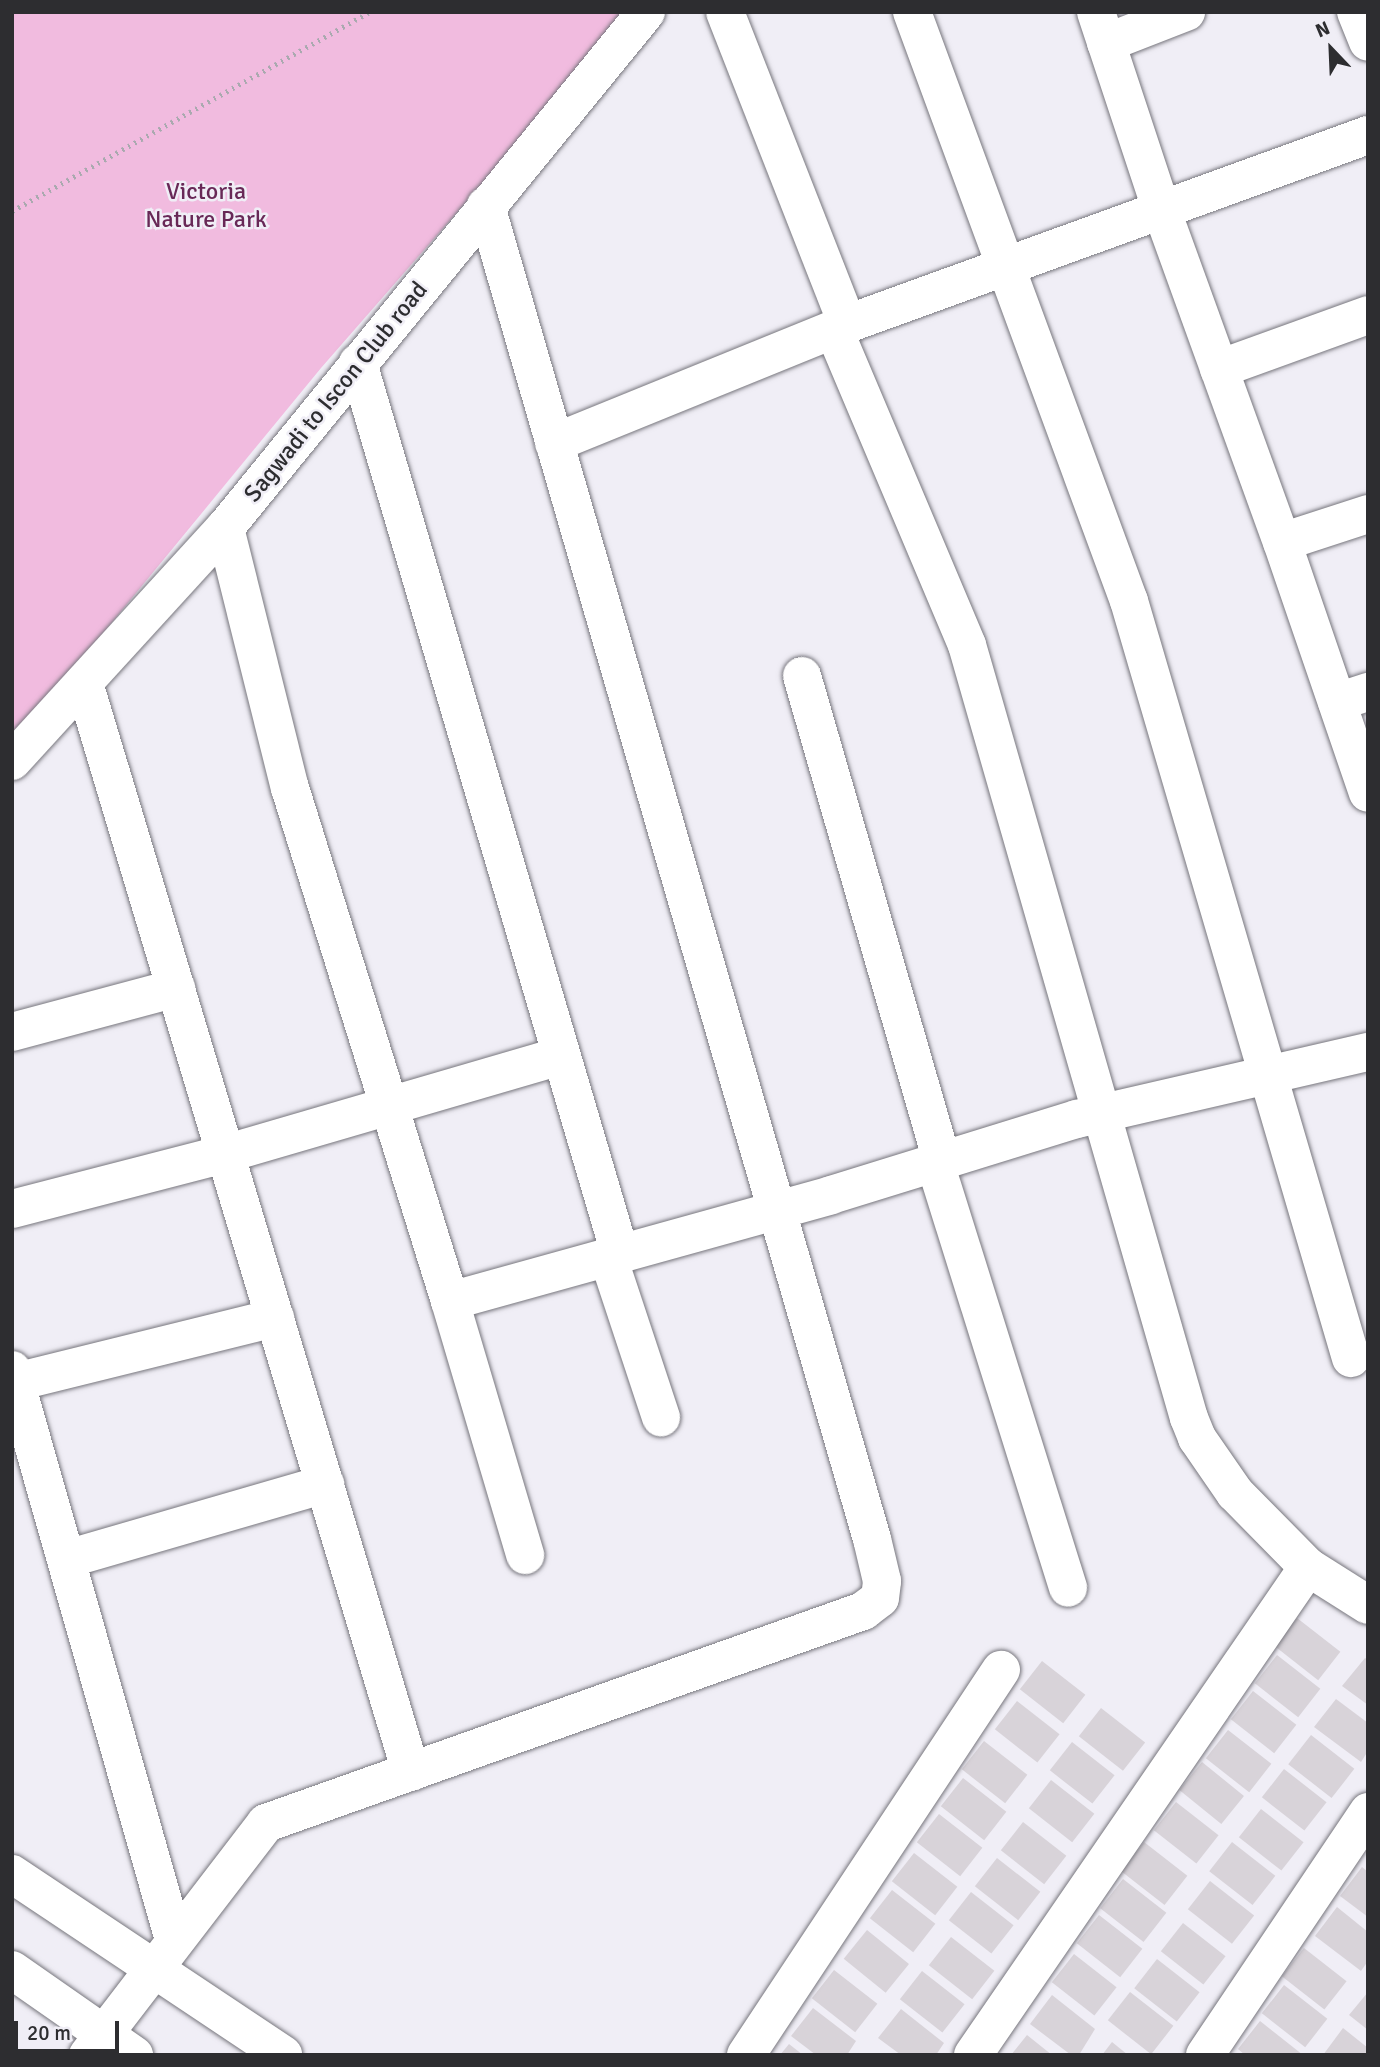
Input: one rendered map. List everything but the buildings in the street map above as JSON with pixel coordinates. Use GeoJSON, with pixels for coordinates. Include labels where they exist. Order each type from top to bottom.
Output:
{"type":"FeatureCollection","features":[{"type":"Feature","properties":{"kind":"street","name":"Sagwadi to Iscon Club road"},"geometry":{"type":"LineString","coordinates":[[12,761],[225,528],[646,12]]}},
{"type":"Feature","properties":{"kind":"street"},"geometry":{"type":"LineString","coordinates":[[726,12],[841,327],[967,645],[1189,1418],[1197,1438],[1235,1493],[1308,1567],[1368,1605]]}},
{"type":"Feature","properties":{"kind":"street"},"geometry":{"type":"LineString","coordinates":[[912,12],[1129,601],[1351,1358]]}},
{"type":"Feature","properties":{"kind":"street"},"geometry":{"type":"LineString","coordinates":[[1186,12],[1101,27],[1162,211],[1282,542],[1352,697],[1368,793]]}},
{"type":"Feature","properties":{"kind":"street"},"geometry":{"type":"LineString","coordinates":[[1356,12],[1368,42]]}},
{"type":"Feature","properties":{"kind":"street"},"geometry":{"type":"LineString","coordinates":[[554,443],[841,327],[1368,135]]}},
{"type":"Feature","properties":{"kind":"street"},"geometry":{"type":"LineString","coordinates":[[95,2043],[266,1823],[863,1611],[880,1598],[882,1581],[872,1539],[486,206]]}},
{"type":"Feature","properties":{"kind":"street"},"geometry":{"type":"LineString","coordinates":[[1219,369],[1368,315]]}},
{"type":"Feature","properties":{"kind":"street"},"geometry":{"type":"LineString","coordinates":[[358,363],[561,1056],[614,1256],[661,1417]]}},
{"type":"Feature","properties":{"kind":"street"},"geometry":{"type":"LineString","coordinates":[[1282,542],[1368,514]]}},
{"type":"Feature","properties":{"kind":"street"},"geometry":{"type":"LineString","coordinates":[[225,528],[290,788],[450,1301],[525,1555]]}},
{"type":"Feature","properties":{"kind":"street"},"geometry":{"type":"LineString","coordinates":[[802,676],[938,1162],[1068,1588]]}},
{"type":"Feature","properties":{"kind":"street"},"geometry":{"type":"LineString","coordinates":[[84,682],[411,1772]]}},
{"type":"Feature","properties":{"kind":"street"},"geometry":{"type":"LineString","coordinates":[[12,1032],[176,988]]}},
{"type":"Feature","properties":{"kind":"street"},"geometry":{"type":"LineString","coordinates":[[450,1301],[776,1210],[1102,1114],[1368,1052]]}},
{"type":"Feature","properties":{"kind":"street"},"geometry":{"type":"LineString","coordinates":[[12,1209],[225,1154],[561,1056]]}},
{"type":"Feature","properties":{"kind":"street"},"geometry":{"type":"LineString","coordinates":[[163,1954],[67,1559],[14,1376],[275,1318]]}},
{"type":"Feature","properties":{"kind":"street"},"geometry":{"type":"LineString","coordinates":[[67,1559],[325,1485]]}},
{"type":"Feature","properties":{"kind":"street"},"geometry":{"type":"LineString","coordinates":[[973,2055],[1308,1567]]}},
{"type":"Feature","properties":{"kind":"street"},"geometry":{"type":"LineString","coordinates":[[746,2055],[1001,1670]]}},
{"type":"Feature","properties":{"kind":"street"},"geometry":{"type":"LineString","coordinates":[[1205,2055],[1368,1812]]}},
{"type":"Feature","properties":{"kind":"street"},"geometry":{"type":"LineString","coordinates":[[12,1874],[163,1954],[283,2055]]}},
{"type":"Feature","properties":{"kind":"street"},"geometry":{"type":"LineString","coordinates":[[12,1970],[95,2043],[134,2055]]}},
{"type":"Feature","properties":{"kind":"path"},"geometry":{"type":"LineString","coordinates":[[12,211],[369,12]]}},
{"type":"Feature","properties":{"kind":"green space","name":"Victoria Nature Park"},"geometry":{"type":"Polygon","coordinates":[[[12,12],[632,12],[321,368],[12,744],[12,12]]]}}]}
